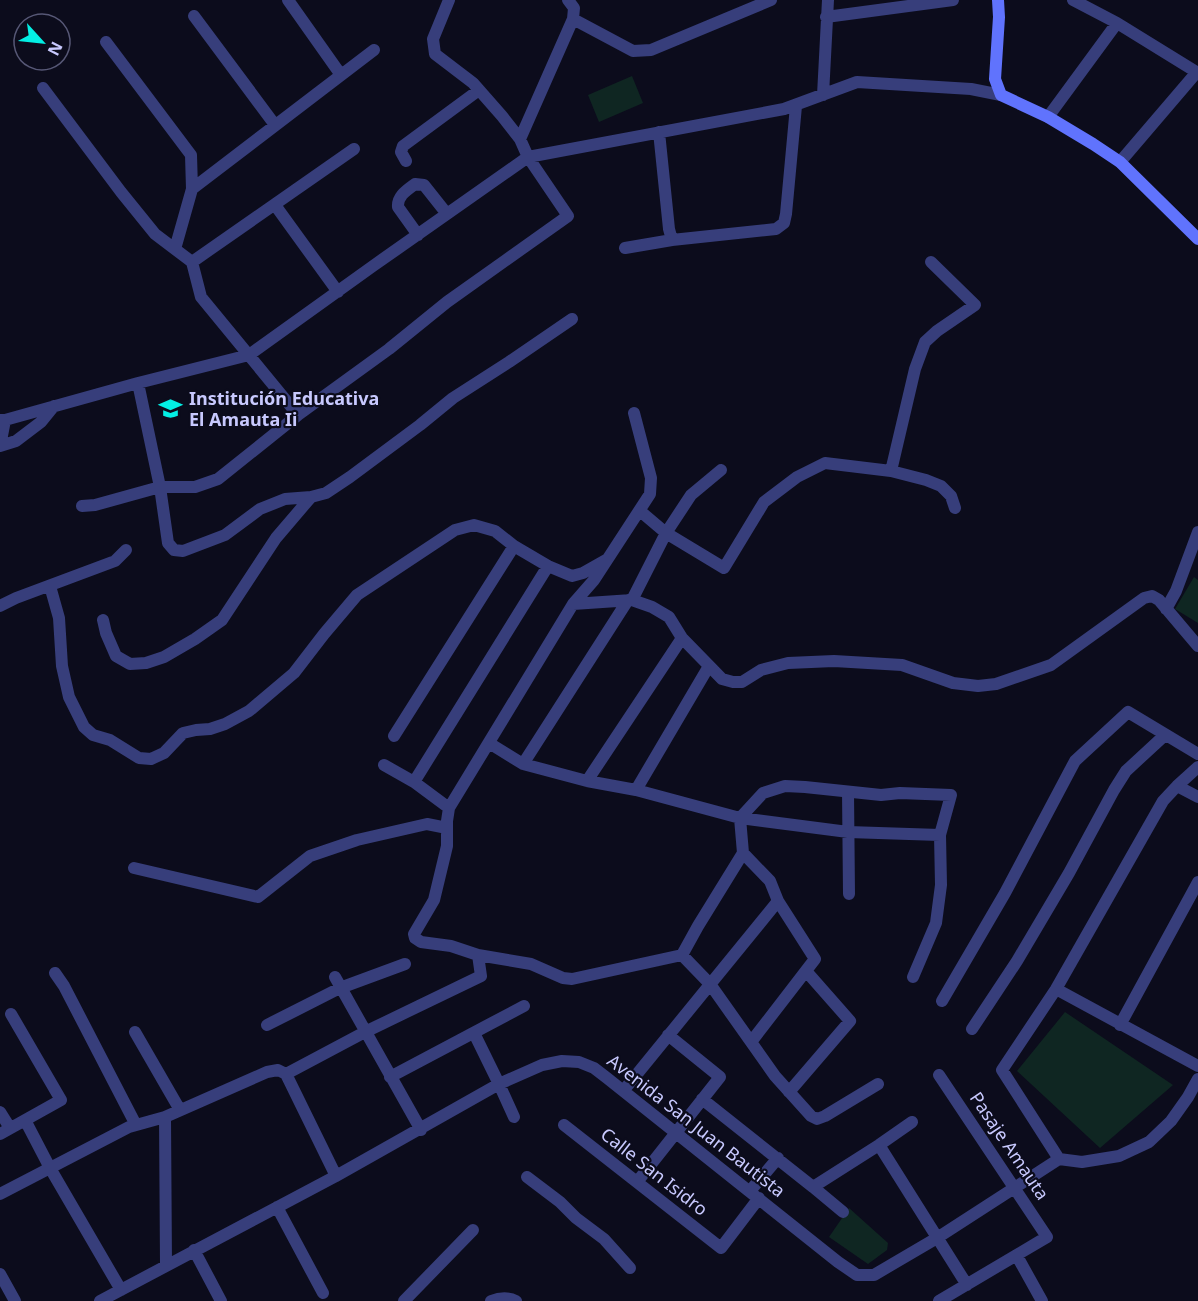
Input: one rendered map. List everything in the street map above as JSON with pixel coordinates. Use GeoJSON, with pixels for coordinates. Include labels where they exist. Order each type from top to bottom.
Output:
{"type":"FeatureCollection","features":[{"type":"Feature","properties":{"kind":"street"},"geometry":{"type":"LineString","coordinates":[[288,0],[340,75]]}},
{"type":"Feature","properties":{"kind":"street"},"geometry":{"type":"LineString","coordinates":[[82,506],[95,505],[160,487],[195,487],[218,479],[297,415],[389,349],[447,302],[568,216],[528,157],[520,139],[502,116],[473,83],[435,54],[433,39],[449,0]]}},
{"type":"Feature","properties":{"kind":"street"},"geometry":{"type":"LineString","coordinates":[[520,139],[573,19],[574,8],[567,0]]}},
{"type":"Feature","properties":{"kind":"street"},"geometry":{"type":"LineString","coordinates":[[573,19],[633,51],[651,50],[771,0]]}},
{"type":"Feature","properties":{"kind":"street"},"geometry":{"type":"LineString","coordinates":[[823,95],[828,0]]}},
{"type":"Feature","properties":{"kind":"street"},"geometry":{"type":"LineString","coordinates":[[826,17],[953,0]]}},
{"type":"Feature","properties":{"kind":"street"},"geometry":{"type":"LineString","coordinates":[[998,0],[996,79],[1001,95]]}},
{"type":"Feature","properties":{"kind":"street"},"geometry":{"type":"LineString","coordinates":[[1073,0],[1117,23],[1197,72],[1120,162]]}},
{"type":"Feature","properties":{"kind":"street"},"geometry":{"type":"LineString","coordinates":[[194,16],[275,125]]}},
{"type":"Feature","properties":{"kind":"street"},"geometry":{"type":"LineString","coordinates":[[1048,117],[1117,23]]}},
{"type":"Feature","properties":{"kind":"street"},"geometry":{"type":"LineString","coordinates":[[106,42],[191,155],[192,189],[175,249]]}},
{"type":"Feature","properties":{"kind":"street"},"geometry":{"type":"LineString","coordinates":[[192,189],[374,50]]}},
{"type":"Feature","properties":{"kind":"street"},"geometry":{"type":"LineString","coordinates":[[54,406],[41,422],[16,441],[0,446],[3,420],[54,406],[138,383],[249,356],[528,157],[784,109],[857,82],[971,89],[1001,95],[1048,117],[1120,162],[1196,232]]}},
{"type":"Feature","properties":{"kind":"street"},"geometry":{"type":"LineString","coordinates":[[43,88],[155,234],[192,262],[201,297],[297,415]]}},
{"type":"Feature","properties":{"kind":"street"},"geometry":{"type":"LineString","coordinates":[[406,161],[401,152],[403,147],[479,90]]}},
{"type":"Feature","properties":{"kind":"street"},"geometry":{"type":"LineString","coordinates":[[625,248],[672,240],[776,229],[784,223],[796,105]]}},
{"type":"Feature","properties":{"kind":"street"},"geometry":{"type":"LineString","coordinates":[[659,132],[672,240]]}},
{"type":"Feature","properties":{"kind":"street"},"geometry":{"type":"LineString","coordinates":[[192,262],[354,149]]}},
{"type":"Feature","properties":{"kind":"street"},"geometry":{"type":"LineString","coordinates":[[418,235],[398,207],[397,202],[400,196],[415,184],[424,185],[447,214]]}},
{"type":"Feature","properties":{"kind":"street"},"geometry":{"type":"LineString","coordinates":[[275,205],[338,292]]}},
{"type":"Feature","properties":{"kind":"street"},"geometry":{"type":"LineString","coordinates":[[891,471],[915,369],[925,342],[975,305],[931,262]]}},
{"type":"Feature","properties":{"kind":"street"},"geometry":{"type":"LineString","coordinates":[[138,383],[160,487],[168,543],[174,550],[183,551],[225,535],[260,509],[285,498],[326,494],[453,398],[572,320]]}},
{"type":"Feature","properties":{"kind":"street"},"geometry":{"type":"LineString","coordinates":[[634,413],[651,478],[650,494],[594,580],[573,604],[449,808],[447,846],[434,900],[414,934],[415,938],[421,942],[451,946],[478,955],[531,964],[572,980],[682,955],[743,853],[740,818],[764,793],[785,786],[881,795],[900,793],[951,795],[940,835],[941,885],[936,923],[913,977]]}},
{"type":"Feature","properties":{"kind":"street"},"geometry":{"type":"LineString","coordinates":[[640,511],[666,532],[724,568],[764,501],[797,477],[825,463],[891,471],[926,480],[941,486],[951,496],[955,508]]}},
{"type":"Feature","properties":{"kind":"street"},"geometry":{"type":"LineString","coordinates":[[523,764],[630,600],[666,532],[691,495],[722,470]]}},
{"type":"Feature","properties":{"kind":"street"},"geometry":{"type":"LineString","coordinates":[[103,620],[116,656],[130,664],[146,663],[164,657],[195,639],[222,620],[276,538],[311,497]]}},
{"type":"Feature","properties":{"kind":"street"},"geometry":{"type":"LineString","coordinates":[[50,585],[59,618],[62,666],[69,697],[84,727],[93,735],[110,740],[139,758],[151,759],[164,753],[183,733],[225,724],[249,711],[294,673],[357,595],[455,530],[474,525],[495,531],[514,546],[548,566],[572,576],[584,573],[607,560]]}},
{"type":"Feature","properties":{"kind":"street"},"geometry":{"type":"LineString","coordinates":[[1166,609],[1176,591],[1198,532]]}},
{"type":"Feature","properties":{"kind":"street"},"geometry":{"type":"LineString","coordinates":[[394,736],[514,546]]}},
{"type":"Feature","properties":{"kind":"street"},"geometry":{"type":"LineString","coordinates":[[0,606],[15,598],[115,561],[126,550]]}},
{"type":"Feature","properties":{"kind":"street"},"geometry":{"type":"LineString","coordinates":[[1186,565],[1198,572]]}},
{"type":"Feature","properties":{"kind":"street"},"geometry":{"type":"LineString","coordinates":[[414,782],[548,566]]}},
{"type":"Feature","properties":{"kind":"street"},"geometry":{"type":"LineString","coordinates":[[573,604],[630,600],[652,606],[669,617],[682,638],[722,679],[733,682],[741,682],[761,670],[788,663],[834,661],[902,665],[953,683],[978,686],[996,684],[1051,665],[1144,597],[1152,596],[1159,600],[1198,646]]}},
{"type":"Feature","properties":{"kind":"street"},"geometry":{"type":"LineString","coordinates":[[587,781],[682,638]]}},
{"type":"Feature","properties":{"kind":"street"},"geometry":{"type":"LineString","coordinates":[[636,790],[709,666]]}},
{"type":"Feature","properties":{"kind":"street"},"geometry":{"type":"LineString","coordinates":[[942,1001],[1005,893],[1075,760],[1128,712],[1198,754]]}},
{"type":"Feature","properties":{"kind":"street"},"geometry":{"type":"LineString","coordinates":[[972,1029],[1017,961],[1126,771],[1165,735]]}},
{"type":"Feature","properties":{"kind":"street"},"geometry":{"type":"LineString","coordinates":[[489,743],[523,764],[587,781],[636,790],[740,818],[848,832],[940,835]]}},
{"type":"Feature","properties":{"kind":"street"},"geometry":{"type":"LineString","coordinates":[[384,765],[414,782],[449,808]]}},
{"type":"Feature","properties":{"kind":"street"},"geometry":{"type":"LineString","coordinates":[[1198,767],[1163,801],[1056,989],[1002,1070],[1059,1160],[1082,1162],[1119,1155],[1149,1142],[1171,1121],[1198,1079]]}},
{"type":"Feature","properties":{"kind":"street"},"geometry":{"type":"LineString","coordinates":[[1177,786],[1198,797]]}},
{"type":"Feature","properties":{"kind":"street"},"geometry":{"type":"LineString","coordinates":[[848,792],[849,894]]}},
{"type":"Feature","properties":{"kind":"street"},"geometry":{"type":"LineString","coordinates":[[134,868],[258,897],[310,856],[357,840],[427,824],[447,828]]}},
{"type":"Feature","properties":{"kind":"street"},"geometry":{"type":"LineString","coordinates":[[743,853],[770,881],[778,902],[815,959],[751,1042]]}},
{"type":"Feature","properties":{"kind":"street"},"geometry":{"type":"LineString","coordinates":[[1120,1024],[1198,882]]}},
{"type":"Feature","properties":{"kind":"street"},"geometry":{"type":"LineString","coordinates":[[624,1090],[778,902]]}},
{"type":"Feature","properties":{"kind":"street"},"geometry":{"type":"LineString","coordinates":[[286,1074],[365,1032],[481,976],[478,955]]}},
{"type":"Feature","properties":{"kind":"street"},"geometry":{"type":"LineString","coordinates":[[682,955],[710,984],[789,1092],[811,1116],[817,1119],[825,1116],[878,1084]]}},
{"type":"Feature","properties":{"kind":"street"},"geometry":{"type":"LineString","coordinates":[[267,1025],[338,983],[405,964]]}},
{"type":"Feature","properties":{"kind":"street"},"geometry":{"type":"LineString","coordinates":[[789,1092],[850,1022],[806,970]]}},
{"type":"Feature","properties":{"kind":"street"},"geometry":{"type":"LineString","coordinates":[[55,973],[64,986],[136,1125]]}},
{"type":"Feature","properties":{"kind":"street"},"geometry":{"type":"LineString","coordinates":[[338,983],[421,1130]]}},
{"type":"Feature","properties":{"kind":"street"},"geometry":{"type":"LineString","coordinates":[[1056,989],[1198,1066]]}},
{"type":"Feature","properties":{"kind":"street"},"geometry":{"type":"LineString","coordinates":[[390,1077],[524,1006]]}},
{"type":"Feature","properties":{"kind":"street"},"geometry":{"type":"LineString","coordinates":[[0,1112],[5,1131],[61,1100],[11,1014]]}},
{"type":"Feature","properties":{"kind":"street"},"geometry":{"type":"LineString","coordinates":[[135,1032],[180,1110]]}},
{"type":"Feature","properties":{"kind":"street"},"geometry":{"type":"LineString","coordinates":[[474,1033],[500,1084],[514,1118]]}},
{"type":"Feature","properties":{"kind":"street"},"geometry":{"type":"LineString","coordinates":[[637,1182],[720,1077],[669,1035]]}},
{"type":"Feature","properties":{"kind":"street","name":"Avenida San Juan Bautista"},"geometry":{"type":"LineString","coordinates":[[100,1301],[421,1130],[500,1084],[542,1065],[562,1061],[579,1062],[594,1068],[857,1275],[874,1275],[937,1238],[1059,1160]]}},
{"type":"Feature","properties":{"kind":"street"},"geometry":{"type":"LineString","coordinates":[[0,1194],[129,1127],[165,1117],[267,1072],[278,1070],[286,1074],[336,1176]]}},
{"type":"Feature","properties":{"kind":"street","name":"Pasaje Amauta"},"geometry":{"type":"LineString","coordinates":[[939,1075],[1047,1237],[1017,1256]]}},
{"type":"Feature","properties":{"kind":"street"},"geometry":{"type":"LineString","coordinates":[[702,1100],[843,1212]]}},
{"type":"Feature","properties":{"kind":"street"},"geometry":{"type":"LineString","coordinates":[[165,1117],[166,1265]]}},
{"type":"Feature","properties":{"kind":"street"},"geometry":{"type":"LineString","coordinates":[[25,1120],[50,1168],[121,1290]]}},
{"type":"Feature","properties":{"kind":"street"},"geometry":{"type":"LineString","coordinates":[[813,1186],[912,1122]]}},
{"type":"Feature","properties":{"kind":"street","name":"Calle San Isidro"},"geometry":{"type":"LineString","coordinates":[[564,1125],[721,1248],[754,1195]]}},
{"type":"Feature","properties":{"kind":"street"},"geometry":{"type":"LineString","coordinates":[[879,1145],[967,1285]]}},
{"type":"Feature","properties":{"kind":"street"},"geometry":{"type":"LineString","coordinates":[[754,1195],[777,1158]]}},
{"type":"Feature","properties":{"kind":"street"},"geometry":{"type":"LineString","coordinates":[[527,1177],[604,1239],[630,1268]]}},
{"type":"Feature","properties":{"kind":"street"},"geometry":{"type":"LineString","coordinates":[[277,1207],[323,1293]]}},
{"type":"Feature","properties":{"kind":"street"},"geometry":{"type":"LineString","coordinates":[[404,1301],[473,1230]]}},
{"type":"Feature","properties":{"kind":"street"},"geometry":{"type":"LineString","coordinates":[[194,1250],[221,1301]]}},
{"type":"Feature","properties":{"kind":"street"},"geometry":{"type":"LineString","coordinates":[[939,1301],[1017,1256],[1042,1301]]}},
{"type":"Feature","properties":{"kind":"street"},"geometry":{"type":"LineString","coordinates":[[1,1278],[15,1301]]}},
{"type":"Feature","properties":{"kind":"street"},"geometry":{"type":"LineString","coordinates":[[490,1301],[499,1298],[516,1301]]}},
{"type":"Feature","properties":{"kind":"green space"},"geometry":{"type":"Polygon","coordinates":[[[632,76],[643,103],[599,122],[588,95],[632,76]]]}},
{"type":"Feature","properties":{"kind":"green space"},"geometry":{"type":"Polygon","coordinates":[[[1194,577],[1198,580],[1198,623],[1175,609],[1194,577]]]}},
{"type":"Feature","properties":{"kind":"green space"},"geometry":{"type":"Polygon","coordinates":[[[1065,1012],[1173,1085],[1100,1148],[1017,1071],[1065,1012]]]}},
{"type":"Feature","properties":{"kind":"green space"},"geometry":{"type":"Polygon","coordinates":[[[849,1208],[888,1243],[887,1250],[868,1264],[829,1237],[849,1208]]]}},
{"type":"Feature","properties":{"kind":"place","name":"Institución Educativa El Amauta Ii"},"geometry":{"type":"Point","coordinates":[171,409]}}]}
